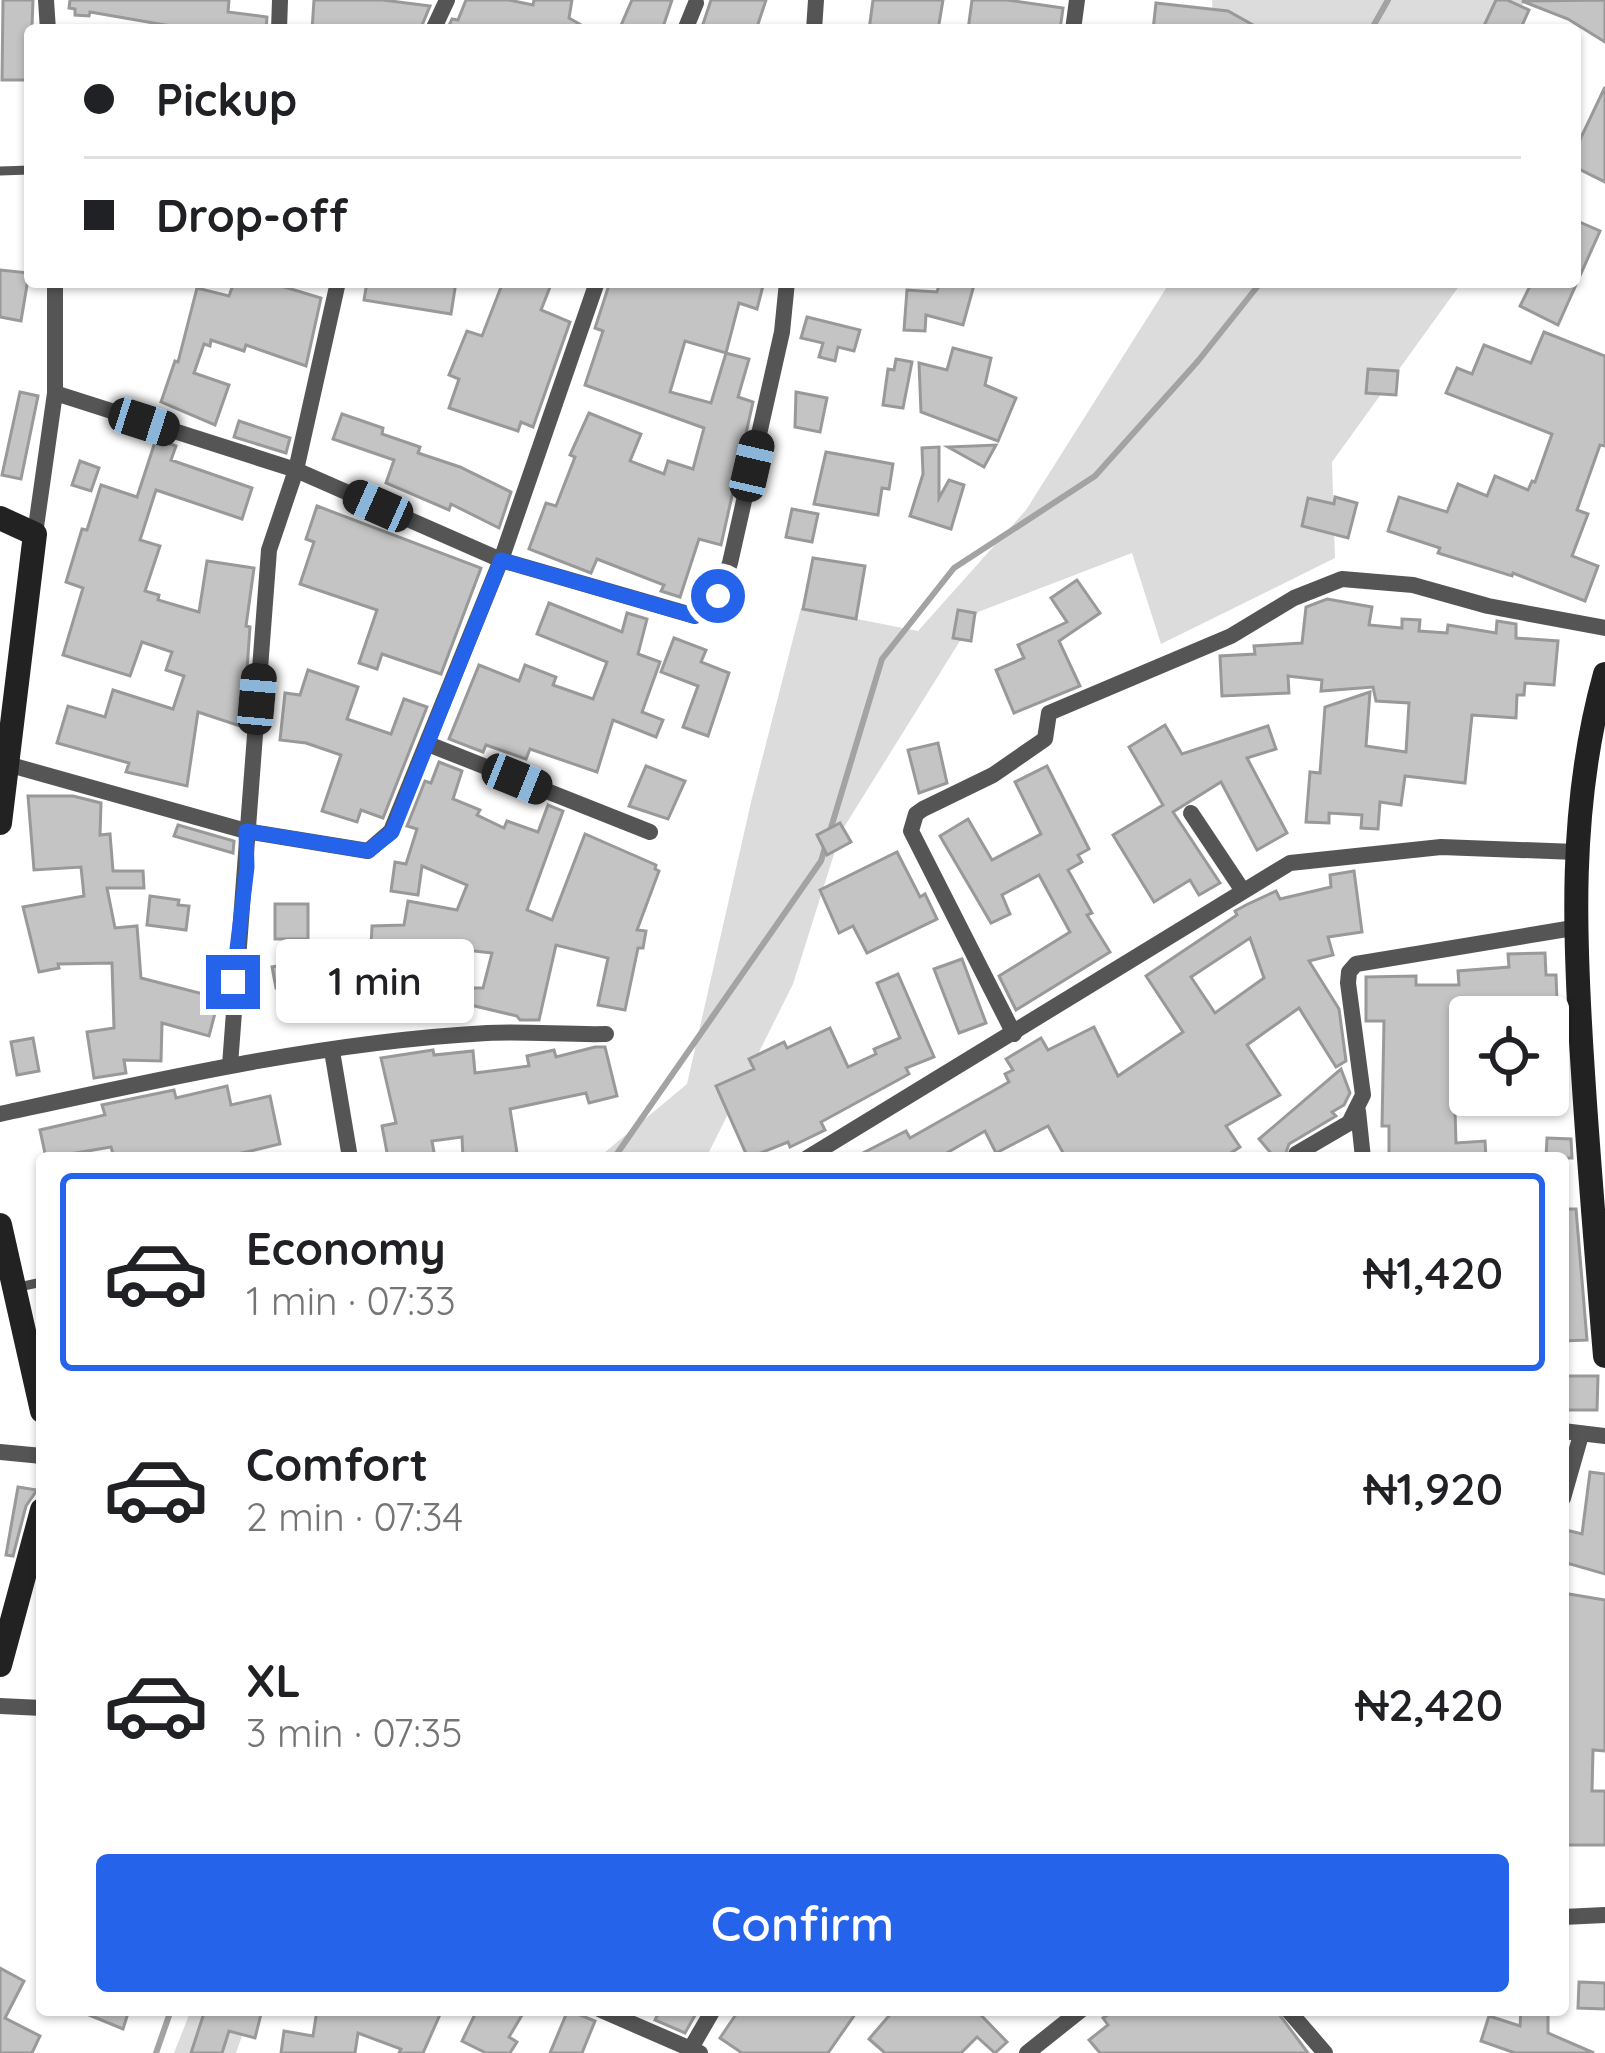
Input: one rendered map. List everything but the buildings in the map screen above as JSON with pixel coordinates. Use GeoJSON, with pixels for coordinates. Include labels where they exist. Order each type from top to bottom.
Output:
{"type":"FeatureCollection","features":[{"type":"Feature","properties":{"kind":"street"},"geometry":{"type":"LineString","coordinates":[[0,823],[55,393],[55,288]]}},
{"type":"Feature","properties":{"kind":"street"},"geometry":{"type":"LineString","coordinates":[[230,1065],[269,550],[296,470],[337,288]]}},
{"type":"Feature","properties":{"kind":"street"},"geometry":{"type":"LineString","coordinates":[[7,764],[246,831],[368,851],[392,832],[501,560],[595,288]]}},
{"type":"Feature","properties":{"kind":"street"},"geometry":{"type":"LineString","coordinates":[[55,393],[296,470],[501,560],[694,616],[718,596],[730,563],[782,332],[786,288]]}},
{"type":"Feature","properties":{"kind":"street"},"geometry":{"type":"LineString","coordinates":[[0,518],[34,534]]}},
{"type":"Feature","properties":{"kind":"street"},"geometry":{"type":"LineString","coordinates":[[1013,1034],[911,831],[912,822],[922,809],[993,775],[1046,739],[1049,713],[1231,636],[1294,598],[1342,579],[1413,585],[1488,606],[1605,628]]}},
{"type":"Feature","properties":{"kind":"street"},"geometry":{"type":"LineString","coordinates":[[1605,674],[1576,852],[1573,928],[1605,1356]]}},
{"type":"Feature","properties":{"kind":"street"},"geometry":{"type":"LineString","coordinates":[[428,745],[650,832]]}},
{"type":"Feature","properties":{"kind":"street"},"geometry":{"type":"LineString","coordinates":[[1190,813],[1243,891]]}},
{"type":"Feature","properties":{"kind":"street"},"geometry":{"type":"LineString","coordinates":[[817,1152],[1290,863],[1441,847],[1576,852]]}},
{"type":"Feature","properties":{"kind":"street"},"geometry":{"type":"LineString","coordinates":[[1299,1152],[1349,1123],[1364,1095],[1348,983],[1356,964],[1573,928]]}},
{"type":"Feature","properties":{"kind":"street"},"geometry":{"type":"LineString","coordinates":[[0,1114],[230,1065],[332,1051],[490,1033],[606,1034]]}},
{"type":"Feature","properties":{"kind":"street"},"geometry":{"type":"LineString","coordinates":[[332,1051],[349,1152]]}},
{"type":"Feature","properties":{"kind":"street"},"geometry":{"type":"LineString","coordinates":[[1358,1111],[1363,1152]]}},
{"type":"Feature","properties":{"kind":"street"},"geometry":{"type":"LineString","coordinates":[[0,1225],[36,1385]]}},
{"type":"Feature","properties":{"kind":"street"},"geometry":{"type":"LineString","coordinates":[[1572,1433],[1605,1436]]}},
{"type":"Feature","properties":{"kind":"street"},"geometry":{"type":"LineString","coordinates":[[0,1452],[36,1455]]}},
{"type":"Feature","properties":{"kind":"street"},"geometry":{"type":"LineString","coordinates":[[0,1665],[36,1535]]}},
{"type":"Feature","properties":{"kind":"street"},"geometry":{"type":"LineString","coordinates":[[0,1706],[36,1708]]}},
{"type":"Feature","properties":{"kind":"street"},"geometry":{"type":"LineString","coordinates":[[1569,1917],[1605,1915]]}},
{"type":"Feature","properties":{"kind":"street"},"geometry":{"type":"LineString","coordinates":[[615,2016],[695,2050],[710,2016]]}},
{"type":"Feature","properties":{"kind":"street"},"geometry":{"type":"LineString","coordinates":[[1028,2053],[1074,2016]]}},
{"type":"Feature","properties":{"kind":"street"},"geometry":{"type":"LineString","coordinates":[[1293,2016],[1325,2053]]}},
{"type":"Feature","properties":{"kind":"lane"},"geometry":{"type":"LineString","coordinates":[[14,1288],[36,1283]]}},
{"type":"Feature","properties":{"kind":"shaded area"},"geometry":{"type":"Polygon","coordinates":[[[1212,0],[1527,0],[1505,24],[1214,24],[1212,0]]]}},
{"type":"Feature","properties":{"kind":"shaded area"},"geometry":{"type":"Polygon","coordinates":[[[1166,288],[1458,288],[1332,462],[1335,558],[1161,644],[1132,553],[978,612],[841,832],[793,984],[709,1152],[605,1152],[687,1084],[801,608],[918,631],[1026,510],[1166,288]]]}},
{"type":"Feature","properties":{"kind":"shaded area"},"geometry":{"type":"Polygon","coordinates":[[[189,2016],[249,2016],[236,2053],[174,2053],[189,2016]]]}},
{"type":"Feature","properties":{"kind":"waterway"},"geometry":{"type":"LineString","coordinates":[[1374,24],[1388,0]]}},
{"type":"Feature","properties":{"kind":"waterway"},"geometry":{"type":"LineString","coordinates":[[830,831],[882,659],[954,568],[1095,476],[1256,288]]}},
{"type":"Feature","properties":{"kind":"waterway"},"geometry":{"type":"LineString","coordinates":[[618,1152],[821,861],[826,844]]}},
{"type":"Feature","properties":{"kind":"waterway"},"geometry":{"type":"LineString","coordinates":[[156,2053],[169,2016]]}},
{"type":"Feature","properties":{"kind":"route"},"geometry":{"type":"LineString","coordinates":[[233,982],[247,867],[246,831],[368,851],[381,844],[392,832],[501,560],[694,616],[718,596]]}}]}
